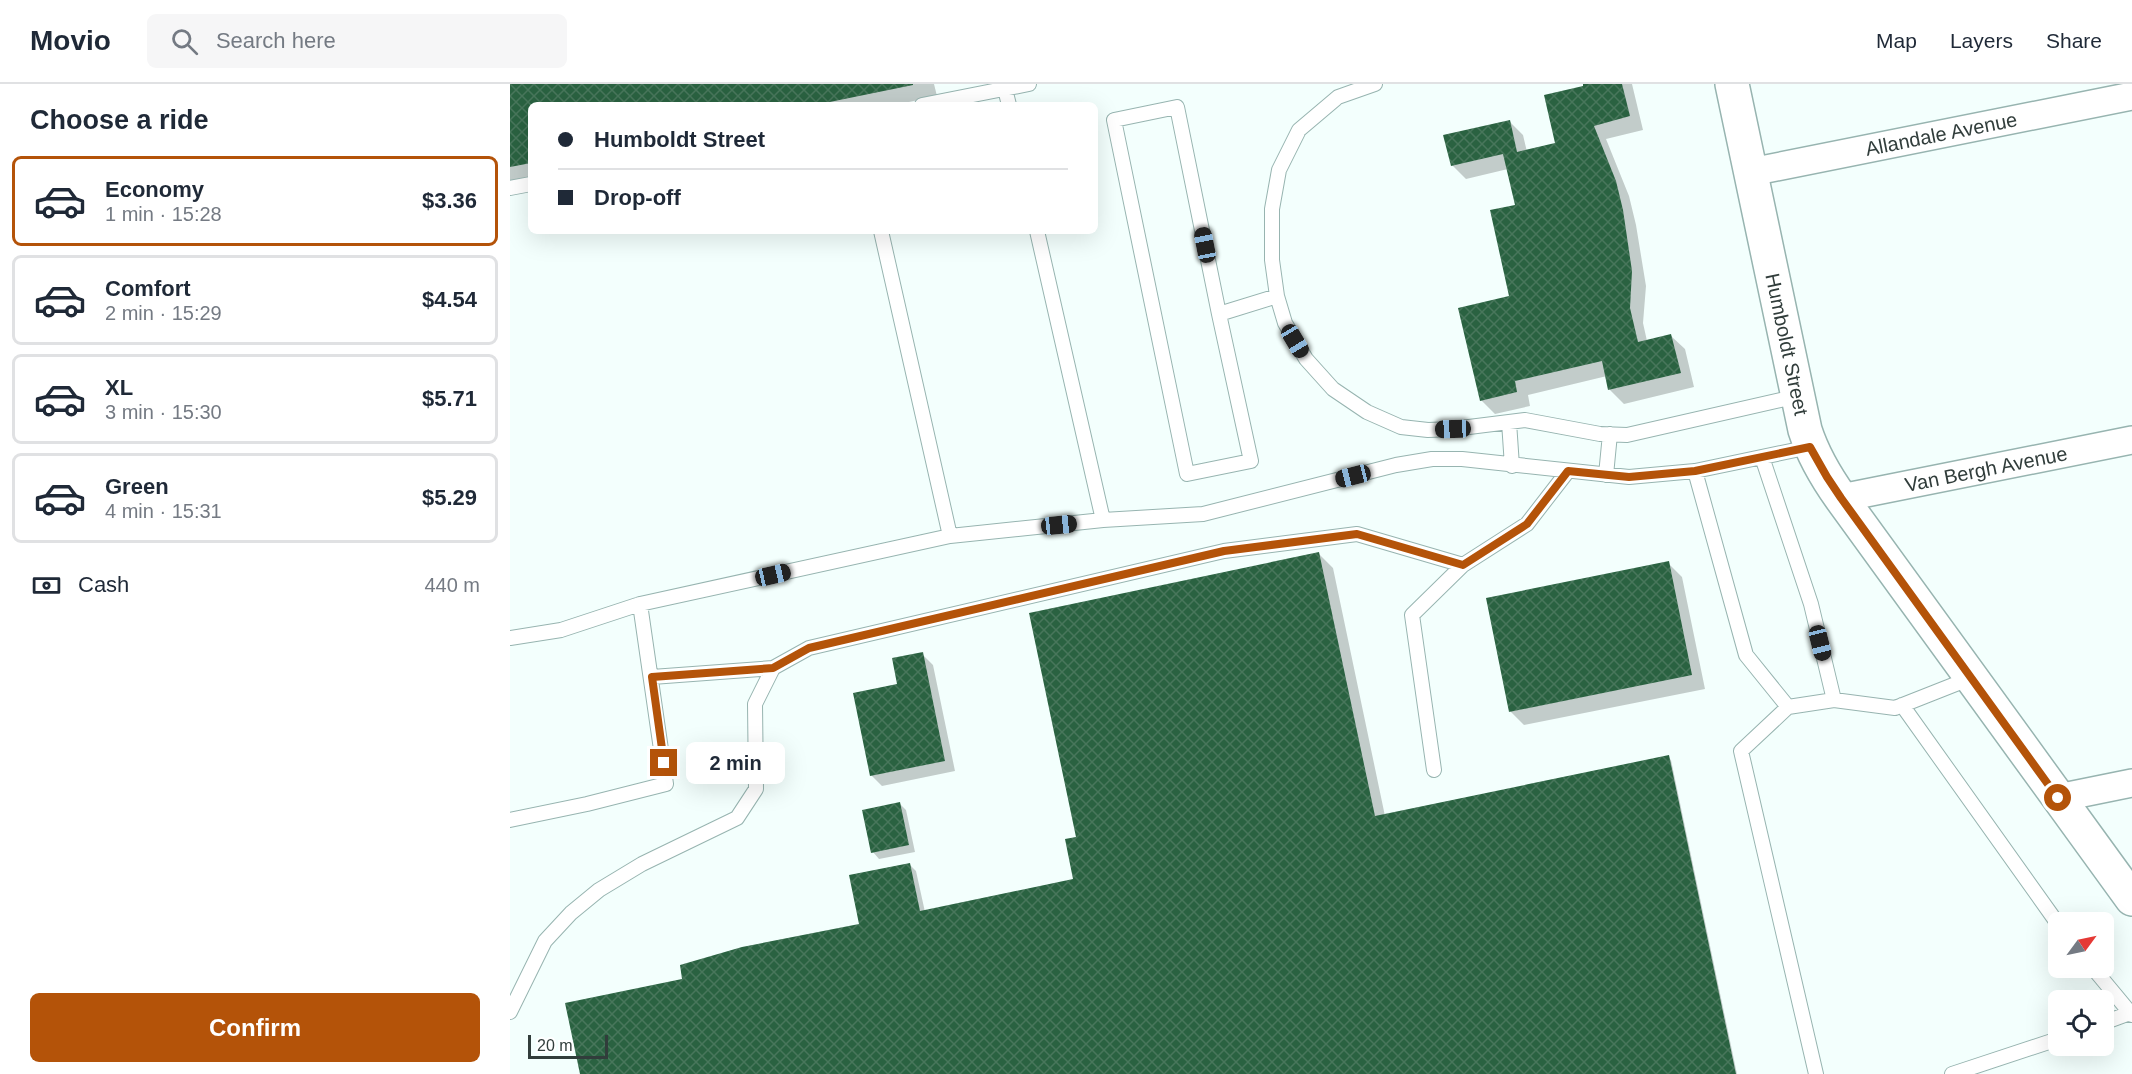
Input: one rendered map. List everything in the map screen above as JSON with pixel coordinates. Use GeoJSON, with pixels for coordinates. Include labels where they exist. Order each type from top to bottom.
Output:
{"type":"FeatureCollection","features":[{"type":"Feature","properties":{"kind":"street","name":"Humboldt Street"},"geometry":{"type":"LineString","coordinates":[[1732,84],[1810,447],[1841,498],[2132,899]]}},
{"type":"Feature","properties":{"kind":"street","name":"Allandale Avenue"},"geometry":{"type":"LineString","coordinates":[[1750,172],[2132,96]]}},
{"type":"Feature","properties":{"kind":"street","name":"Van Bergh Avenue"},"geometry":{"type":"LineString","coordinates":[[1841,498],[2132,440]]}},
{"type":"Feature","properties":{"kind":"street"},"geometry":{"type":"LineString","coordinates":[[2058,798],[2132,783]]}},
{"type":"Feature","properties":{"kind":"lane"},"geometry":{"type":"LineString","coordinates":[[938,102],[1029,84]]}},
{"type":"Feature","properties":{"kind":"lane"},"geometry":{"type":"LineString","coordinates":[[1375,84],[1338,97],[1299,130],[1279,170],[1272,208],[1272,260],[1277,296],[1285,323],[1306,359],[1333,389],[1367,412],[1401,427],[1428,430],[1453,429],[1525,420],[1627,435],[1798,396]]}},
{"type":"Feature","properties":{"kind":"lane"},"geometry":{"type":"LineString","coordinates":[[1005,89],[1008,102]]}},
{"type":"Feature","properties":{"kind":"lane"},"geometry":{"type":"LineString","coordinates":[[1177,107],[1219,314],[1251,461],[1187,474],[1114,120],[1177,107]]}},
{"type":"Feature","properties":{"kind":"lane"},"geometry":{"type":"LineString","coordinates":[[510,188],[528,185]]}},
{"type":"Feature","properties":{"kind":"lane"},"geometry":{"type":"LineString","coordinates":[[882,234],[950,536]]}},
{"type":"Feature","properties":{"kind":"lane"},"geometry":{"type":"LineString","coordinates":[[1039,234],[1103,520]]}},
{"type":"Feature","properties":{"kind":"lane"},"geometry":{"type":"LineString","coordinates":[[1219,314],[1277,296]]}},
{"type":"Feature","properties":{"kind":"lane"},"geometry":{"type":"LineString","coordinates":[[1509,422],[1512,466]]}},
{"type":"Feature","properties":{"kind":"lane"},"geometry":{"type":"LineString","coordinates":[[1606,475],[1610,434]]}},
{"type":"Feature","properties":{"kind":"lane"},"geometry":{"type":"LineString","coordinates":[[510,639],[561,630],[640,604],[950,536],[1103,520],[1203,514],[1396,465],[1432,459],[1462,459],[1629,477],[1695,471],[1810,447]]}},
{"type":"Feature","properties":{"kind":"lane"},"geometry":{"type":"LineString","coordinates":[[1762,457],[1811,604],[1834,700]]}},
{"type":"Feature","properties":{"kind":"lane"},"geometry":{"type":"LineString","coordinates":[[1434,770],[1412,615],[1463,565],[1527,524],[1568,471]]}},
{"type":"Feature","properties":{"kind":"lane"},"geometry":{"type":"LineString","coordinates":[[1695,471],[1746,655],[1788,707]]}},
{"type":"Feature","properties":{"kind":"lane"},"geometry":{"type":"LineString","coordinates":[[652,677],[773,668],[809,648],[1224,551],[1357,534],[1463,565]]}},
{"type":"Feature","properties":{"kind":"lane"},"geometry":{"type":"LineString","coordinates":[[510,820],[666,784],[640,604]]}},
{"type":"Feature","properties":{"kind":"lane"},"geometry":{"type":"LineString","coordinates":[[510,1012],[545,941],[599,890],[642,864],[737,818],[756,789],[755,704],[773,668]]}},
{"type":"Feature","properties":{"kind":"lane"},"geometry":{"type":"LineString","coordinates":[[1816,1074],[1741,752],[1788,707],[1834,700],[1895,708],[1971,678]]}},
{"type":"Feature","properties":{"kind":"lane"},"geometry":{"type":"LineString","coordinates":[[1902,705],[2049,912]]}},
{"type":"Feature","properties":{"kind":"lane"},"geometry":{"type":"LineString","coordinates":[[2101,978],[2131,1014],[2114,1019]]}},
{"type":"Feature","properties":{"kind":"lane"},"geometry":{"type":"LineString","coordinates":[[1952,1074],[2048,1042]]}},
{"type":"Feature","properties":{"kind":"building"},"geometry":{"type":"Polygon","coordinates":[[[510,84],[913,84],[830,102],[528,102],[528,164],[510,167],[510,84]]]}},
{"type":"Feature","properties":{"kind":"building"},"geometry":{"type":"Polygon","coordinates":[[[1583,84],[1622,84],[1630,116],[1594,126],[1616,181],[1623,210],[1632,271],[1630,308],[1638,342],[1671,334],[1681,373],[1608,390],[1602,361],[1515,381],[1517,392],[1480,401],[1458,308],[1509,296],[1490,210],[1515,205],[1503,154],[1451,166],[1443,135],[1510,120],[1517,152],[1555,143],[1544,95],[1583,86],[1583,84]]]}},
{"type":"Feature","properties":{"kind":"building"},"geometry":{"type":"Polygon","coordinates":[[[1319,552],[1375,816],[1669,755],[1736,1074],[580,1074],[565,1003],[682,979],[680,965],[742,947],[859,924],[849,875],[910,863],[920,911],[1073,879],[1065,839],[1076,837],[1029,613],[1319,552]]]}},
{"type":"Feature","properties":{"kind":"building"},"geometry":{"type":"Polygon","coordinates":[[[1669,561],[1692,675],[1509,712],[1486,598],[1669,561]]]}},
{"type":"Feature","properties":{"kind":"building"},"geometry":{"type":"Polygon","coordinates":[[[923,652],[945,761],[870,776],[853,693],[897,684],[892,658],[923,652]]]}},
{"type":"Feature","properties":{"kind":"building"},"geometry":{"type":"Polygon","coordinates":[[[900,802],[909,845],[871,853],[862,810],[900,802]]]}},
{"type":"Feature","properties":{"kind":"route"},"geometry":{"type":"LineString","coordinates":[[664,763],[652,677],[773,668],[809,648],[1224,551],[1357,534],[1463,565],[1527,524],[1568,471],[1629,477],[1695,471],[1810,447],[1841,498],[2058,798]]}}]}
